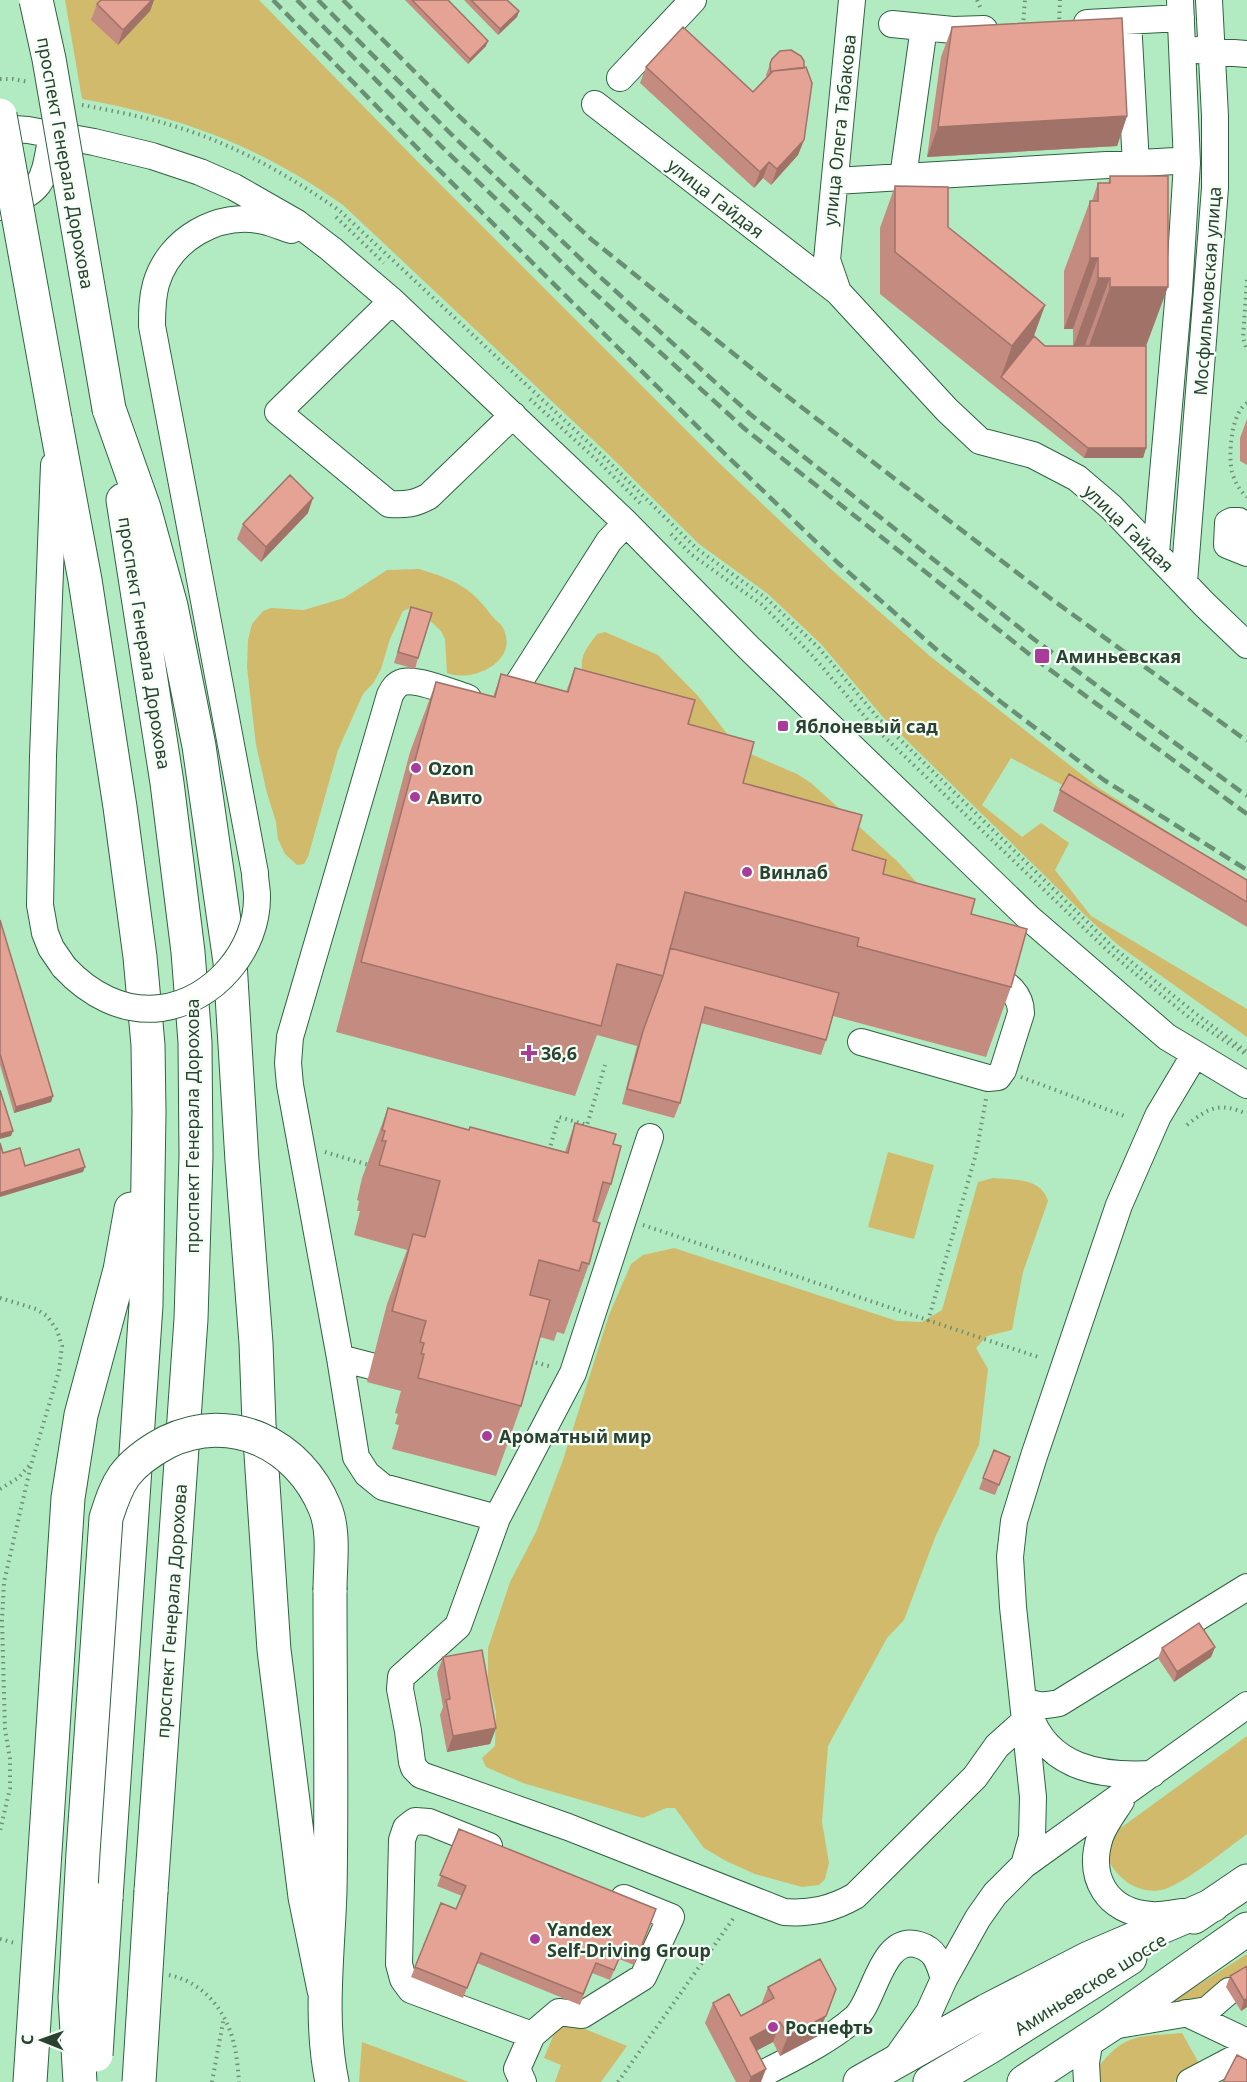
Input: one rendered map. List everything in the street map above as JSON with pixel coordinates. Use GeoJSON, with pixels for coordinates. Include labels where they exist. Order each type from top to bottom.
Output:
{"type":"FeatureCollection","features":[{"type":"Feature","properties":{"kind":"main road","name":"проспект Генерала Дорохова"},"geometry":{"type":"LineString","coordinates":[[36,0],[49,59],[109,409],[167,783],[188,952],[195,1042],[196,1156],[191,1319],[139,2082]]}},
{"type":"Feature","properties":{"kind":"main road"},"geometry":{"type":"LineString","coordinates":[[0,115],[84,580],[122,818],[140,957],[147,1045],[146,1305],[94,2082]]}},
{"type":"Feature","properties":{"kind":"main road"},"geometry":{"type":"LineString","coordinates":[[109,409],[144,507],[171,606],[199,746],[230,963],[274,1650],[305,1897],[324,1990]]}},
{"type":"Feature","properties":{"kind":"main road"},"geometry":{"type":"LineString","coordinates":[[30,2082],[69,1498],[81,1415],[120,1270],[148,1112]]}},
{"type":"Feature","properties":{"kind":"main road"},"geometry":{"type":"LineString","coordinates":[[80,2082],[75,1998],[106,1518],[113,1495],[124,1477],[137,1461],[151,1450],[172,1440],[206,1431],[225,1430],[253,1436],[288,1455],[303,1470],[322,1501],[331,1536],[330,1892],[324,1990],[328,2067],[332,2082]]}},
{"type":"Feature","properties":{"kind":"main road","name":"Аминьевское шоссе"},"geometry":{"type":"LineString","coordinates":[[930,2082],[988,2048],[1247,1881]]}},
{"type":"Feature","properties":{"kind":"main road"},"geometry":{"type":"LineString","coordinates":[[860,2082],[1089,1958],[1213,1905]]}},
{"type":"Feature","properties":{"kind":"main road"},"geometry":{"type":"LineString","coordinates":[[1024,2082],[1247,1929]]}},
{"type":"Feature","properties":{"kind":"street"},"geometry":{"type":"LineString","coordinates":[[620,78],[693,0]]}},
{"type":"Feature","properties":{"kind":"street","name":"улица Олега Табакова"},"geometry":{"type":"LineString","coordinates":[[827,260],[852,0]]}},
{"type":"Feature","properties":{"kind":"street","name":"Мосфильмовская улица"},"geometry":{"type":"LineString","coordinates":[[1184,582],[1215,188],[1213,51],[1209,0]]}},
{"type":"Feature","properties":{"kind":"street"},"geometry":{"type":"LineString","coordinates":[[1060,12],[1141,14],[1180,9]]}},
{"type":"Feature","properties":{"kind":"street","name":"Мосфильмовская улица"},"geometry":{"type":"LineString","coordinates":[[1156,553],[1179,291],[1187,163],[1180,9]]}},
{"type":"Feature","properties":{"kind":"street"},"geometry":{"type":"LineString","coordinates":[[1136,164],[1141,14]]}},
{"type":"Feature","properties":{"kind":"street"},"geometry":{"type":"LineString","coordinates":[[892,24],[965,30],[1023,27]]}},
{"type":"Feature","properties":{"kind":"street"},"geometry":{"type":"LineString","coordinates":[[903,177],[924,27]]}},
{"type":"Feature","properties":{"kind":"street"},"geometry":{"type":"LineString","coordinates":[[1182,49],[1247,54]]}},
{"type":"Feature","properties":{"kind":"street","name":"улица Гайдая"},"geometry":{"type":"LineString","coordinates":[[595,104],[838,292],[947,411],[980,441],[1033,455],[1077,478],[1111,507],[1247,645]]}},
{"type":"Feature","properties":{"kind":"street"},"geometry":{"type":"LineString","coordinates":[[0,128],[52,135],[152,156],[200,172],[234,187],[297,223],[332,249],[392,301],[626,523],[748,647],[1029,918],[1167,1036],[1247,1085]]}},
{"type":"Feature","properties":{"kind":"street"},"geometry":{"type":"LineString","coordinates":[[0,207],[24,198],[37,188],[45,172],[52,135]]}},
{"type":"Feature","properties":{"kind":"street"},"geometry":{"type":"LineString","coordinates":[[835,181],[1187,163]]}},
{"type":"Feature","properties":{"kind":"street"},"geometry":{"type":"LineString","coordinates":[[55,419],[40,905],[45,933],[51,948],[64,968],[75,980],[94,994],[112,1002],[138,1008],[161,1008],[183,1002],[202,993],[218,981],[235,963],[247,943],[255,918],[257,897],[255,873],[152,326],[152,300],[156,283],[169,256],[184,240],[206,226],[233,220],[262,221],[295,231],[332,249]]}},
{"type":"Feature","properties":{"kind":"street","name":"улица Гайдая"},"geometry":{"type":"LineString","coordinates":[[827,260],[838,292]]}},
{"type":"Feature","properties":{"kind":"street"},"geometry":{"type":"LineString","coordinates":[[392,301],[278,412],[389,504],[406,505],[429,496],[513,415]]}},
{"type":"Feature","properties":{"kind":"street"},"geometry":{"type":"LineString","coordinates":[[1247,529],[1239,521],[1228,523],[1227,545],[1247,553]]}},
{"type":"Feature","properties":{"kind":"street"},"geometry":{"type":"LineString","coordinates":[[497,1518],[383,1487],[367,1474],[356,1457],[290,1085],[288,1063],[290,1037],[390,695],[394,688],[406,681],[417,682],[485,704],[518,705],[609,541],[626,523]]}},
{"type":"Feature","properties":{"kind":"street"},"geometry":{"type":"LineString","coordinates":[[861,1042],[996,1074],[1021,1013],[1021,1004],[1014,991],[968,959]]}},
{"type":"Feature","properties":{"kind":"street"},"geometry":{"type":"LineString","coordinates":[[1024,1864],[1032,1837],[1033,1797],[1013,1607],[1010,1557],[1014,1521],[1034,1455],[1119,1205],[1158,1116],[1195,1054]]}},
{"type":"Feature","properties":{"kind":"street"},"geometry":{"type":"LineString","coordinates":[[650,1137],[573,1373],[497,1518],[458,1626],[401,1677],[400,1689],[412,1762],[417,1772],[568,1827],[784,1912],[802,1913],[839,1905],[855,1896],[975,1777],[1025,1710],[1033,1705],[1044,1706],[1059,1703],[1247,1587]]}},
{"type":"Feature","properties":{"kind":"street"},"geometry":{"type":"LineString","coordinates":[[340,1358],[371,1366]]}},
{"type":"Feature","properties":{"kind":"street"},"geometry":{"type":"LineString","coordinates":[[891,2065],[928,2012],[978,1918],[989,1902],[1024,1864],[1247,1705]]}},
{"type":"Feature","properties":{"kind":"street"},"geometry":{"type":"LineString","coordinates":[[1025,1710],[1039,1736],[1064,1760],[1095,1770],[1126,1775],[1152,1774]]}},
{"type":"Feature","properties":{"kind":"street"},"geometry":{"type":"LineString","coordinates":[[1126,1793],[1100,1836],[1095,1866],[1100,1884],[1115,1904],[1130,1912],[1152,1916],[1213,1905]]}},
{"type":"Feature","properties":{"kind":"street"},"geometry":{"type":"LineString","coordinates":[[506,1852],[429,1822],[415,1821],[406,1828],[402,1840],[399,1964],[403,1979],[411,1990],[532,2035]]}},
{"type":"Feature","properties":{"kind":"street"},"geometry":{"type":"LineString","coordinates":[[522,2082],[517,2068],[532,2035],[559,2012],[582,2015],[643,1977],[671,1917],[605,1891]]}},
{"type":"Feature","properties":{"kind":"street"},"geometry":{"type":"LineString","coordinates":[[753,2079],[826,2040],[858,2016],[885,1962],[897,1947],[913,1943],[929,1948],[938,1960],[944,1979]]}},
{"type":"Feature","properties":{"kind":"street"},"geometry":{"type":"LineString","coordinates":[[1088,2082],[1086,2062],[1100,2032],[1197,2011],[1233,1999]]}},
{"type":"Feature","properties":{"kind":"street"},"geometry":{"type":"LineString","coordinates":[[1197,2011],[1247,2042]]}},
{"type":"Feature","properties":{"kind":"street"},"geometry":{"type":"LineString","coordinates":[[1190,2082],[1213,2074],[1247,2052]]}},
{"type":"Feature","properties":{"kind":"path"},"geometry":{"type":"LineString","coordinates":[[1023,27],[1025,0]]}},
{"type":"Feature","properties":{"kind":"path"},"geometry":{"type":"LineString","coordinates":[[1247,280],[1243,338],[1247,350]]}},
{"type":"Feature","properties":{"kind":"path"},"geometry":{"type":"LineString","coordinates":[[1247,403],[1242,406],[1234,420],[1232,469],[1238,487],[1247,497]]}},
{"type":"Feature","properties":{"kind":"path"},"geometry":{"type":"LineString","coordinates":[[697,549],[692,555],[761,604],[811,654],[872,725],[1109,952],[1191,1019],[1247,1055]]}},
{"type":"Feature","properties":{"kind":"path"},"geometry":{"type":"LineString","coordinates":[[547,1156],[559,1117],[587,1125],[605,1065]]}},
{"type":"Feature","properties":{"kind":"path"},"geometry":{"type":"LineString","coordinates":[[928,1321],[976,1154],[996,1074],[1127,1117]]}},
{"type":"Feature","properties":{"kind":"path"},"geometry":{"type":"LineString","coordinates":[[1187,1125],[1202,1113],[1219,1107],[1233,1108],[1247,1114]]}},
{"type":"Feature","properties":{"kind":"path"},"geometry":{"type":"LineString","coordinates":[[301,1145],[376,1167]]}},
{"type":"Feature","properties":{"kind":"path"},"geometry":{"type":"LineString","coordinates":[[623,1219],[1038,1357]]}},
{"type":"Feature","properties":{"kind":"path"},"geometry":{"type":"LineString","coordinates":[[0,1298],[36,1309],[47,1316],[57,1330],[62,1346],[59,1371],[31,1465],[4,1582],[2,1620],[5,1729],[10,1759],[10,1788],[0,1831]]}},
{"type":"Feature","properties":{"kind":"path"},"geometry":{"type":"LineString","coordinates":[[0,1489],[18,1478],[31,1465]]}},
{"type":"Feature","properties":{"kind":"path"},"geometry":{"type":"LineString","coordinates":[[0,1574],[4,1582]]}},
{"type":"Feature","properties":{"kind":"path"},"geometry":{"type":"LineString","coordinates":[[618,2082],[748,1897]]}},
{"type":"Feature","properties":{"kind":"path"},"geometry":{"type":"LineString","coordinates":[[180,1978],[203,1990],[224,2016],[234,2044],[239,2082]]}},
{"type":"Feature","properties":{"kind":"path"},"geometry":{"type":"LineString","coordinates":[[212,2082],[224,2016]]}},
{"type":"Feature","properties":{"kind":"shaded area"},"geometry":{"type":"Polygon","coordinates":[[[65,0],[259,0],[717,461],[832,570],[931,657],[1099,788],[1247,882],[1011,758],[982,805],[1022,837],[1041,823],[1069,843],[1055,870],[1091,916],[1247,1009],[1247,1037],[1118,945],[1089,919],[882,716],[821,644],[768,594],[699,544],[608,454],[343,205],[281,166],[218,137],[153,115],[82,99],[65,0]]]}},
{"type":"Feature","properties":{"kind":"shaded area"},"geometry":{"type":"Polygon","coordinates":[[[419,569],[460,585],[476,598],[503,628],[507,641],[505,652],[499,660],[480,672],[468,675],[447,673],[445,639],[441,631],[418,609],[410,608],[403,611],[390,639],[381,669],[374,682],[363,694],[338,750],[308,857],[304,864],[297,865],[285,854],[278,839],[276,822],[256,745],[247,667],[248,640],[252,624],[263,611],[271,608],[304,610],[344,598],[387,570],[419,569]]]}},
{"type":"Feature","properties":{"kind":"shaded area"},"geometry":{"type":"Polygon","coordinates":[[[605,632],[658,655],[698,696],[739,746],[811,783],[897,861],[918,884],[891,880],[872,865],[739,782],[584,676],[582,658],[597,634],[605,632]]]}},
{"type":"Feature","properties":{"kind":"shaded area"},"geometry":{"type":"Polygon","coordinates":[[[888,1152],[934,1165],[914,1239],[868,1227],[888,1152]]]}},
{"type":"Feature","properties":{"kind":"shaded area"},"geometry":{"type":"Polygon","coordinates":[[[993,1178],[1033,1184],[1044,1193],[1048,1201],[1023,1272],[1012,1330],[987,1336],[976,1348],[988,1369],[979,1445],[936,1535],[904,1620],[887,1638],[828,1746],[822,1822],[829,1863],[825,1879],[819,1885],[802,1887],[755,1874],[726,1861],[704,1848],[675,1808],[666,1808],[643,1818],[523,1783],[486,1767],[482,1758],[495,1746],[496,1712],[488,1680],[488,1648],[510,1582],[536,1532],[563,1460],[609,1315],[631,1264],[643,1255],[674,1248],[897,1321],[922,1322],[942,1310],[978,1182],[993,1178]]]}},
{"type":"Feature","properties":{"kind":"shaded area"},"geometry":{"type":"Polygon","coordinates":[[[1247,1736],[1247,1834],[1195,1872],[1165,1889],[1147,1890],[1125,1881],[1110,1862],[1108,1853],[1111,1835],[1247,1736]]]}},
{"type":"Feature","properties":{"kind":"shaded area"},"geometry":{"type":"Polygon","coordinates":[[[1247,1954],[1247,1968],[1191,2007],[1157,2011],[1247,1954]]]}},
{"type":"Feature","properties":{"kind":"shaded area"},"geometry":{"type":"Polygon","coordinates":[[[560,2019],[627,2046],[601,2082],[555,2082],[561,2065],[544,2058],[560,2019]]]}},
{"type":"Feature","properties":{"kind":"shaded area"},"geometry":{"type":"Polygon","coordinates":[[[1182,2033],[1200,2065],[1195,2065],[1174,2082],[1098,2082],[1097,2069],[1116,2048],[1125,2042],[1144,2036],[1182,2033]]]}},
{"type":"Feature","properties":{"kind":"shaded area"},"geometry":{"type":"Polygon","coordinates":[[[362,2042],[469,2082],[359,2082],[362,2042]]]}},
{"type":"Feature","properties":{"kind":"building"},"geometry":{"type":"Polygon","coordinates":[[[101,0],[152,0],[123,30],[97,4],[101,0]]]}},
{"type":"Feature","properties":{"kind":"building"},"geometry":{"type":"Polygon","coordinates":[[[412,0],[448,0],[488,41],[470,59],[412,0]]]}},
{"type":"Feature","properties":{"kind":"building"},"geometry":{"type":"Polygon","coordinates":[[[471,0],[507,0],[519,11],[500,29],[471,0]]]}},
{"type":"Feature","properties":{"kind":"building"},"geometry":{"type":"Polygon","coordinates":[[[1122,18],[1127,116],[938,127],[952,27],[1122,18]]]}},
{"type":"Feature","properties":{"kind":"building"},"geometry":{"type":"Polygon","coordinates":[[[683,27],[753,92],[773,71],[806,67],[812,83],[804,140],[777,169],[769,162],[760,172],[646,67],[683,27]]]}},
{"type":"Feature","properties":{"kind":"building"},"geometry":{"type":"Polygon","coordinates":[[[791,50],[801,56],[804,68],[771,73],[772,59],[780,51],[791,50]]]}},
{"type":"Feature","properties":{"kind":"building"},"geometry":{"type":"Polygon","coordinates":[[[1110,176],[1168,176],[1168,287],[1110,287],[1110,278],[1098,278],[1098,258],[1090,258],[1090,201],[1098,201],[1098,183],[1110,183],[1110,176]]]}},
{"type":"Feature","properties":{"kind":"building"},"geometry":{"type":"Polygon","coordinates":[[[895,186],[948,187],[948,227],[1045,305],[1012,346],[895,252],[895,186]]]}},
{"type":"Feature","properties":{"kind":"building"},"geometry":{"type":"Polygon","coordinates":[[[1034,336],[1045,346],[1146,346],[1146,448],[1088,448],[1001,377],[1034,336]]]}},
{"type":"Feature","properties":{"kind":"building"},"geometry":{"type":"Polygon","coordinates":[[[290,475],[313,498],[266,547],[243,524],[290,475]]]}},
{"type":"Feature","properties":{"kind":"building"},"geometry":{"type":"Polygon","coordinates":[[[411,607],[432,613],[418,658],[398,652],[411,607]]]}},
{"type":"Feature","properties":{"kind":"building"},"geometry":{"type":"Polygon","coordinates":[[[575,668],[695,700],[688,724],[754,742],[743,783],[862,815],[852,850],[886,860],[883,874],[975,899],[971,914],[1027,929],[1011,987],[857,946],[859,938],[685,892],[663,976],[617,964],[601,1026],[361,962],[436,682],[495,697],[501,674],[568,692],[575,668]]]}},
{"type":"Feature","properties":{"kind":"building"},"geometry":{"type":"Polygon","coordinates":[[[1069,774],[1247,880],[1247,902],[1060,790],[1069,774]]]}},
{"type":"Feature","properties":{"kind":"building"},"geometry":{"type":"Polygon","coordinates":[[[0,920],[53,1096],[16,1107],[0,1054],[0,920]]]}},
{"type":"Feature","properties":{"kind":"building"},"geometry":{"type":"Polygon","coordinates":[[[670,948],[839,993],[826,1040],[705,1007],[680,1103],[627,1089],[670,948]]]}},
{"type":"Feature","properties":{"kind":"building"},"geometry":{"type":"Polygon","coordinates":[[[0,1090],[13,1131],[0,1134],[0,1090]]]}},
{"type":"Feature","properties":{"kind":"building"},"geometry":{"type":"Polygon","coordinates":[[[388,1108],[568,1153],[575,1123],[616,1134],[613,1144],[621,1146],[611,1184],[603,1182],[593,1221],[600,1223],[589,1264],[582,1262],[579,1271],[539,1260],[530,1295],[550,1300],[521,1406],[418,1378],[424,1354],[421,1354],[424,1343],[420,1342],[426,1321],[392,1311],[413,1234],[425,1237],[440,1181],[379,1165],[386,1141],[382,1141],[385,1131],[382,1130],[388,1108]]]}},
{"type":"Feature","properties":{"kind":"building"},"geometry":{"type":"Polygon","coordinates":[[[0,1143],[3,1153],[20,1148],[25,1166],[79,1149],[85,1167],[0,1193],[0,1143]]]}},
{"type":"Feature","properties":{"kind":"building"},"geometry":{"type":"Polygon","coordinates":[[[994,1450],[1010,1457],[999,1485],[983,1478],[994,1450]]]}},
{"type":"Feature","properties":{"kind":"building"},"geometry":{"type":"Polygon","coordinates":[[[1199,1623],[1215,1647],[1177,1672],[1162,1648],[1199,1623]]]}},
{"type":"Feature","properties":{"kind":"building"},"geometry":{"type":"Polygon","coordinates":[[[482,1650],[496,1728],[453,1736],[446,1700],[450,1699],[443,1657],[482,1650]]]}},
{"type":"Feature","properties":{"kind":"building","name":"Yandex Self-Driving Group"},"geometry":{"type":"Polygon","coordinates":[[[459,1829],[656,1909],[638,1955],[623,1949],[614,1970],[596,1963],[583,1994],[481,1953],[467,1988],[415,1967],[441,1903],[456,1909],[466,1886],[440,1875],[459,1829]]]}},
{"type":"Feature","properties":{"kind":"building"},"geometry":{"type":"Polygon","coordinates":[[[820,1959],[836,1989],[826,2016],[788,2036],[780,2022],[750,2038],[766,2069],[751,2077],[713,2003],[729,1994],[741,2016],[774,1998],[768,1987],[820,1959]]]}},
{"type":"Feature","properties":{"kind":"building"},"geometry":{"type":"Polygon","coordinates":[[[1247,1966],[1247,1999],[1244,2000],[1230,1976],[1247,1966]]]}},
{"type":"Feature","properties":{"kind":"building"},"geometry":{"type":"Polygon","coordinates":[[[1237,2055],[1247,2060],[1247,2082],[1223,2082],[1237,2055]]]}},
{"type":"Feature","properties":{"kind":"railway"},"geometry":{"type":"LineString","coordinates":[[273,0],[426,157],[838,563],[937,650],[1104,780],[1247,870]]}},
{"type":"Feature","properties":{"kind":"railway"},"geometry":{"type":"LineString","coordinates":[[297,0],[441,146],[577,277],[745,429],[1038,661],[1247,814]]}},
{"type":"Feature","properties":{"kind":"railway"},"geometry":{"type":"LineString","coordinates":[[318,0],[451,134],[586,264],[750,414],[1035,640],[1247,796]]}},
{"type":"Feature","properties":{"kind":"railway"},"geometry":{"type":"LineString","coordinates":[[343,0],[460,117],[592,240],[770,383],[1050,598],[1247,741]]}},
{"type":"Feature","properties":{"kind":"place","name":"Аминьевская"},"geometry":{"type":"Point","coordinates":[1042,656]}},
{"type":"Feature","properties":{"kind":"place","name":"Яблоневый сад"},"geometry":{"type":"Point","coordinates":[783,726]}},
{"type":"Feature","properties":{"kind":"place","name":"Ozon"},"geometry":{"type":"Point","coordinates":[416,768]}},
{"type":"Feature","properties":{"kind":"place","name":"Авито"},"geometry":{"type":"Point","coordinates":[415,797]}},
{"type":"Feature","properties":{"kind":"place","name":"Винлаб"},"geometry":{"type":"Point","coordinates":[747,872]}},
{"type":"Feature","properties":{"kind":"place","name":"36,6"},"geometry":{"type":"Point","coordinates":[529,1053]}},
{"type":"Feature","properties":{"kind":"place","name":"Ароматный мир"},"geometry":{"type":"Point","coordinates":[487,1436]}},
{"type":"Feature","properties":{"kind":"place","name":"Yandex Self-Driving Group"},"geometry":{"type":"Point","coordinates":[535,1939]}},
{"type":"Feature","properties":{"kind":"place","name":"Роснефть"},"geometry":{"type":"Point","coordinates":[773,2027]}}]}
